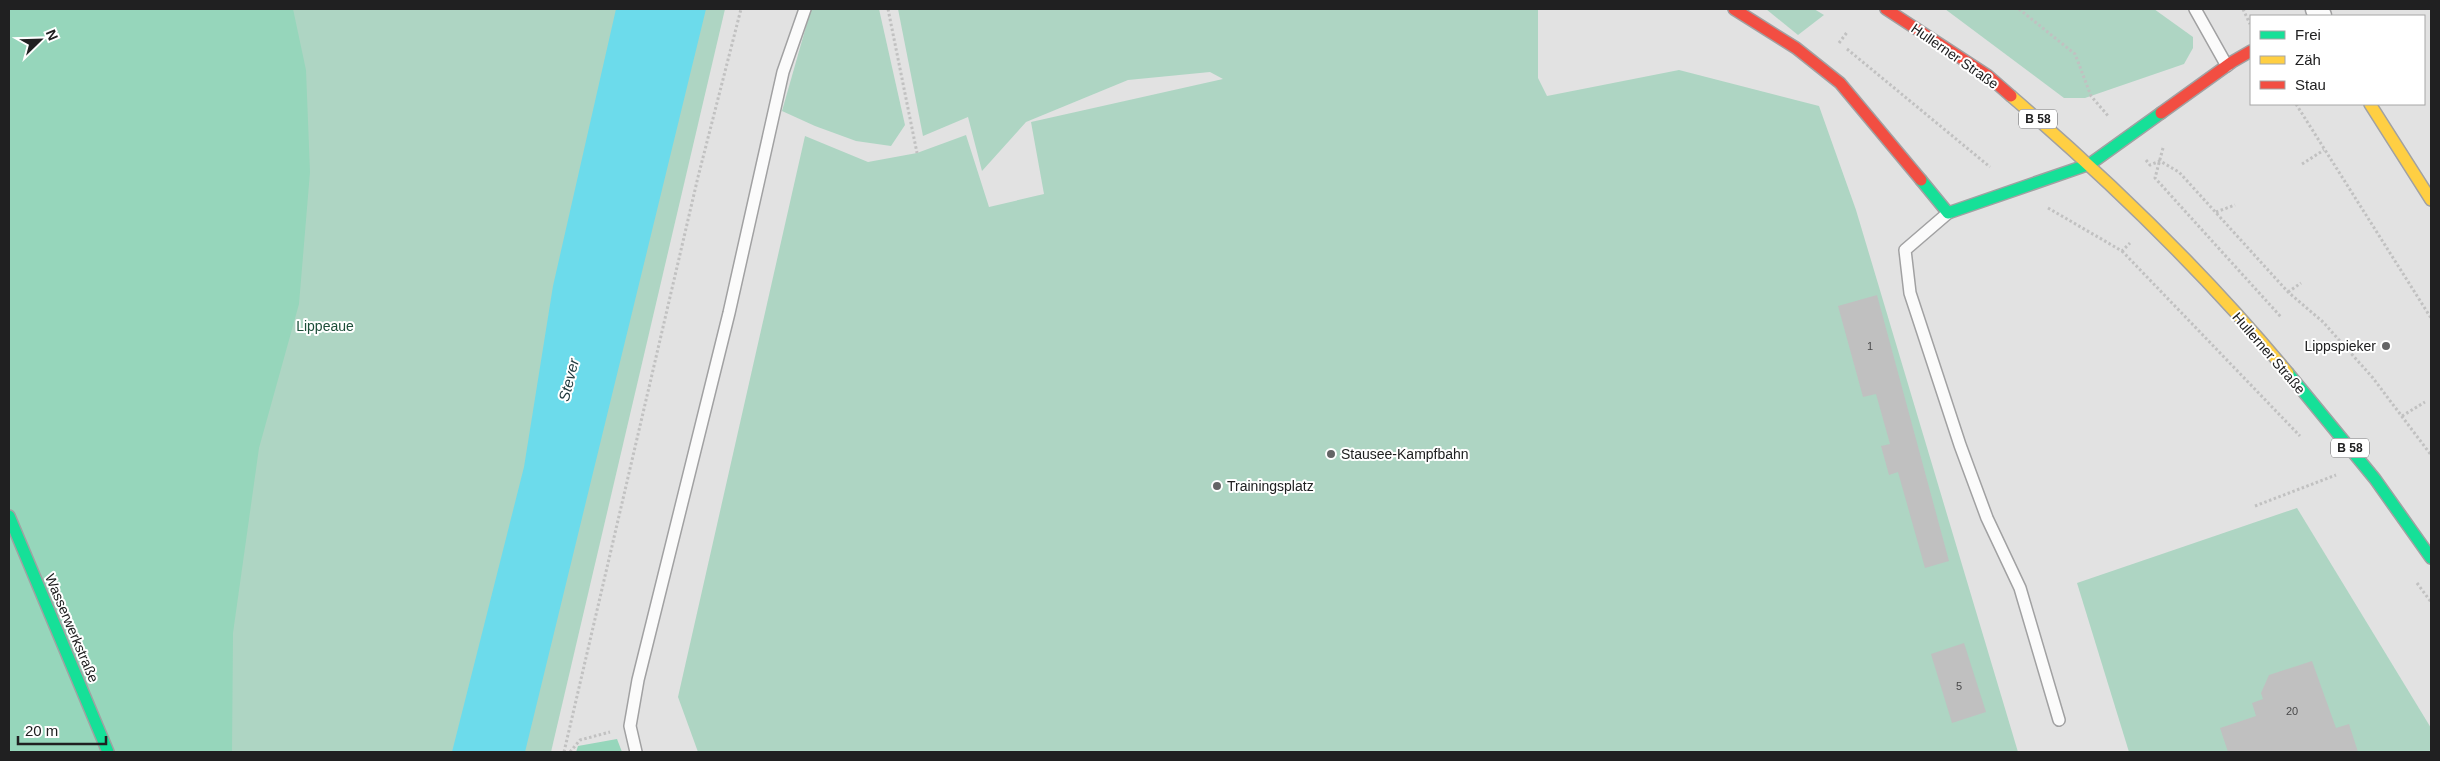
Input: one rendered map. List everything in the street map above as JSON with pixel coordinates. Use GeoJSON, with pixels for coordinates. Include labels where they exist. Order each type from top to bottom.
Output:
{"type":"FeatureCollection","features":[{"type":"Feature","properties":{"kind":"street"},"geometry":{"type":"LineString","coordinates":[[1734,9],[1796,48],[1840,83],[1948,213],[2090,164],[2250,52]]}},
{"type":"Feature","properties":{"kind":"street","name":"Hullerner Straße"},"geometry":{"type":"LineString","coordinates":[[1886,9],[1986,75],[2090,164],[2150,224],[2269,351],[2375,480],[2431,558]]}},
{"type":"Feature","properties":{"kind":"street"},"geometry":{"type":"LineString","coordinates":[[2371,105],[2431,200]]}},
{"type":"Feature","properties":{"kind":"street","name":"Wasserwerkstraße"},"geometry":{"type":"LineString","coordinates":[[9,516],[108,752]]}},
{"type":"Feature","properties":{"kind":"lane"},"geometry":{"type":"LineString","coordinates":[[636,752],[630,726],[638,680],[729,313],[783,72],[805,9]]}},
{"type":"Feature","properties":{"kind":"lane"},"geometry":{"type":"LineString","coordinates":[[2194,9],[2227,66]]}},
{"type":"Feature","properties":{"kind":"lane"},"geometry":{"type":"LineString","coordinates":[[1948,213],[1904,250],[1910,293],[1980,500],[2020,588],[2059,720]]}},
{"type":"Feature","properties":{"kind":"path"},"geometry":{"type":"LineString","coordinates":[[564,752],[693,196],[741,9]]}},
{"type":"Feature","properties":{"kind":"path"},"geometry":{"type":"LineString","coordinates":[[888,9],[917,153]]}},
{"type":"Feature","properties":{"kind":"path"},"geometry":{"type":"LineString","coordinates":[[2019,9],[2075,54],[2091,96],[2150,165],[2160,161],[2179,172],[2288,292],[2323,322],[2373,378],[2431,455]]}},
{"type":"Feature","properties":{"kind":"path"},"geometry":{"type":"LineString","coordinates":[[2243,9],[2250,25]]}},
{"type":"Feature","properties":{"kind":"path"},"geometry":{"type":"LineString","coordinates":[[1848,30],[1838,43],[1863,60],[2016,189],[2122,251],[2304,440]]}},
{"type":"Feature","properties":{"kind":"path"},"geometry":{"type":"LineString","coordinates":[[2297,105],[2431,318]]}},
{"type":"Feature","properties":{"kind":"path"},"geometry":{"type":"LineString","coordinates":[[2302,164],[2324,150]]}},
{"type":"Feature","properties":{"kind":"path"},"geometry":{"type":"LineString","coordinates":[[2216,212],[2235,205]]}},
{"type":"Feature","properties":{"kind":"path"},"geometry":{"type":"LineString","coordinates":[[2122,251],[2150,224]]}},
{"type":"Feature","properties":{"kind":"path"},"geometry":{"type":"LineString","coordinates":[[2288,292],[2302,283]]}},
{"type":"Feature","properties":{"kind":"path"},"geometry":{"type":"LineString","coordinates":[[2402,416],[2425,402]]}},
{"type":"Feature","properties":{"kind":"path"},"geometry":{"type":"LineString","coordinates":[[2255,506],[2337,475],[2330,468]]}},
{"type":"Feature","properties":{"kind":"path"},"geometry":{"type":"LineString","coordinates":[[2414,578],[2431,602]]}},
{"type":"Feature","properties":{"kind":"path"},"geometry":{"type":"LineString","coordinates":[[570,752],[580,740],[630,726]]}},
{"type":"Feature","properties":{"kind":"green space","name":"Lippeaue"},"geometry":{"type":"Polygon","coordinates":[[[9,9],[725,9],[551,752],[128,752],[9,9]]]}},
{"type":"Feature","properties":{"kind":"green space"},"geometry":{"type":"Polygon","coordinates":[[[9,9],[293,9],[306,70],[310,172],[299,304],[259,448],[233,633],[232,752],[9,752],[9,9]]]}},
{"type":"Feature","properties":{"kind":"green space"},"geometry":{"type":"Polygon","coordinates":[[[811,9],[879,9],[905,125],[891,146],[856,141],[815,126],[782,111],[811,9]]]}},
{"type":"Feature","properties":{"kind":"green space","name":"Stausee-Kampfbahn"},"geometry":{"type":"Polygon","coordinates":[[[898,9],[1538,9],[1538,78],[1547,96],[1679,70],[1819,106],[1856,210],[2018,752],[698,752],[678,697],[805,136],[868,162],[917,153],[966,135],[989,207],[1044,194],[1031,122],[1223,79],[1210,72],[1128,80],[1026,122],[982,171],[968,117],[923,136],[898,9]]]}},
{"type":"Feature","properties":{"kind":"green space"},"geometry":{"type":"Polygon","coordinates":[[[1766,9],[1814,9],[1824,15],[1798,35],[1766,9]]]}},
{"type":"Feature","properties":{"kind":"green space"},"geometry":{"type":"Polygon","coordinates":[[[1945,9],[2154,9],[2193,37],[2193,48],[2184,64],[2085,98],[2064,98],[1945,9]]]}},
{"type":"Feature","properties":{"kind":"green space"},"geometry":{"type":"Polygon","coordinates":[[[2297,508],[2431,728],[2431,752],[2129,752],[2077,583],[2297,508]]]}},
{"type":"Feature","properties":{"kind":"green space"},"geometry":{"type":"Polygon","coordinates":[[[617,739],[622,752],[576,752],[578,746],[617,739]]]}},
{"type":"Feature","properties":{"kind":"water","name":"Stever"},"geometry":{"type":"Polygon","coordinates":[[[616,9],[706,9],[525,752],[452,752],[524,467],[553,286],[616,9]]]}},
{"type":"Feature","properties":{"kind":"building"},"geometry":{"type":"Polygon","coordinates":[[[1877,295],[1949,561],[1925,568],[1898,472],[1889,475],[1881,446],[1890,444],[1876,394],[1863,397],[1838,306],[1877,295]]]}},
{"type":"Feature","properties":{"kind":"building"},"geometry":{"type":"Polygon","coordinates":[[[1964,643],[1986,712],[1952,723],[1931,654],[1964,643]]]}},
{"type":"Feature","properties":{"kind":"building"},"geometry":{"type":"Polygon","coordinates":[[[2312,661],[2336,728],[2349,724],[2358,752],[2228,752],[2220,728],[2256,716],[2252,703],[2263,699],[2261,693],[2269,675],[2312,661]]]}},
{"type":"Feature","properties":{"kind":"traffic: fast"},"geometry":{"type":"LineString","coordinates":[[1921,180],[1948,213],[2090,164],[2161,113]]}},
{"type":"Feature","properties":{"kind":"traffic: fast"},"geometry":{"type":"LineString","coordinates":[[2288,373],[2375,479],[2431,558]]}},
{"type":"Feature","properties":{"kind":"traffic: fast"},"geometry":{"type":"LineString","coordinates":[[9,516],[108,752]]}},
{"type":"Feature","properties":{"kind":"traffic: slow"},"geometry":{"type":"LineString","coordinates":[[2011,96],[2156,229],[2224,299],[2288,373]]}},
{"type":"Feature","properties":{"kind":"traffic: slow"},"geometry":{"type":"LineString","coordinates":[[2371,105],[2431,200]]}},
{"type":"Feature","properties":{"kind":"traffic: jam"},"geometry":{"type":"LineString","coordinates":[[1734,9],[1796,48],[1840,83],[1921,180]]}},
{"type":"Feature","properties":{"kind":"traffic: jam"},"geometry":{"type":"LineString","coordinates":[[1886,9],[1987,75],[2011,96]]}},
{"type":"Feature","properties":{"kind":"traffic: jam"},"geometry":{"type":"LineString","coordinates":[[2161,113],[2232,62],[2250,52]]}},
{"type":"Feature","properties":{"kind":"place","name":"Lippspieker"},"geometry":{"type":"Point","coordinates":[2386,346]}},
{"type":"Feature","properties":{"kind":"place","name":"Stausee-Kampfbahn"},"geometry":{"type":"Point","coordinates":[1331,454]}},
{"type":"Feature","properties":{"kind":"place","name":"Trainingsplatz"},"geometry":{"type":"Point","coordinates":[1217,486]}}]}
